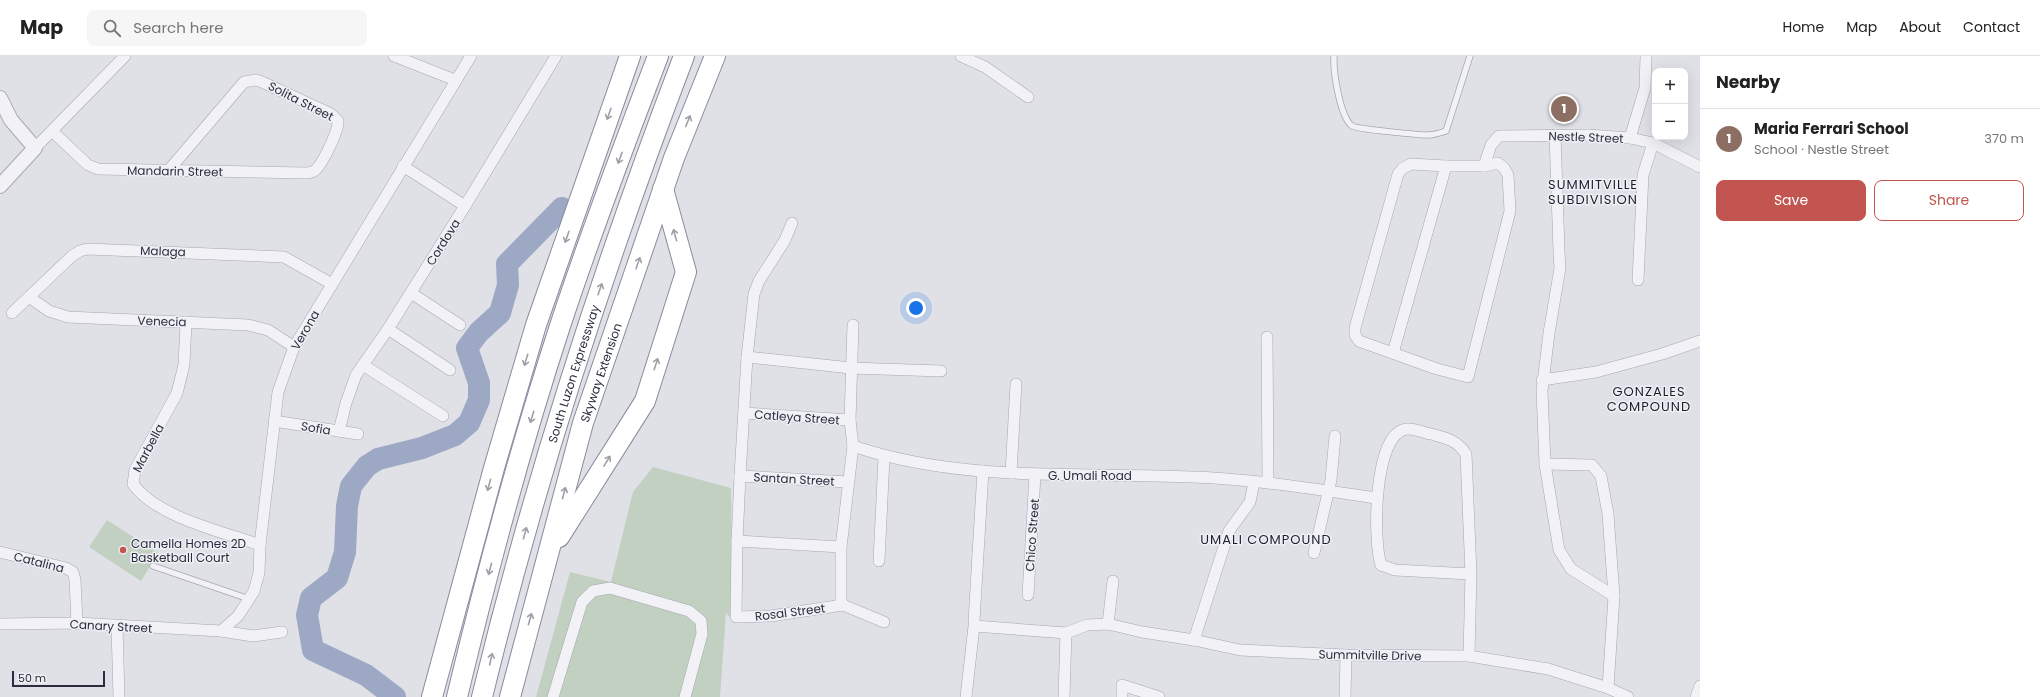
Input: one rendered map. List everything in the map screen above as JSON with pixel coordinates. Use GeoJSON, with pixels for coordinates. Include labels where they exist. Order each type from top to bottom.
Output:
{"type":"FeatureCollection","features":[{"type":"Feature","properties":{"kind":"highway"},"geometry":{"type":"LineString","coordinates":[[432,697],[494,468],[536,325],[630,56]]}},
{"type":"Feature","properties":{"kind":"highway","name":"South Luzon Expressway"},"geometry":{"type":"LineString","coordinates":[[457,697],[515,474],[560,326],[627,137],[658,56]]}},
{"type":"Feature","properties":{"kind":"highway","name":"South Luzon Expressway"},"geometry":{"type":"LineString","coordinates":[[482,697],[499,627],[539,480],[584,337],[652,141],[684,56]]}},
{"type":"Feature","properties":{"kind":"highway","name":"Skyway Extension"},"geometry":{"type":"LineString","coordinates":[[510,697],[583,423],[674,158],[715,56]]}},
{"type":"Feature","properties":{"kind":"highway"},"geometry":{"type":"LineString","coordinates":[[548,553],[645,401],[686,272],[663,189]]}},
{"type":"Feature","properties":{"kind":"street"},"geometry":{"type":"LineString","coordinates":[[0,186],[125,56]]}},
{"type":"Feature","properties":{"kind":"street"},"geometry":{"type":"LineString","coordinates":[[394,56],[455,80]]}},
{"type":"Feature","properties":{"kind":"street","name":"Verona"},"geometry":{"type":"LineString","coordinates":[[221,631],[238,616],[254,591],[259,573],[260,545],[278,392],[294,346],[471,56]]}},
{"type":"Feature","properties":{"kind":"street","name":"Cordova"},"geometry":{"type":"LineString","coordinates":[[339,432],[346,402],[356,375],[411,293],[556,56]]}},
{"type":"Feature","properties":{"kind":"street"},"geometry":{"type":"LineString","coordinates":[[961,56],[985,67],[1028,97]]}},
{"type":"Feature","properties":{"kind":"street"},"geometry":{"type":"LineString","coordinates":[[1630,138],[1645,88],[1646,56]]}},
{"type":"Feature","properties":{"kind":"street","name":"Solita Street"},"geometry":{"type":"LineString","coordinates":[[168,171],[239,86],[244,82],[251,80],[262,82],[331,114],[338,120],[338,130],[318,168],[312,173]]}},
{"type":"Feature","properties":{"kind":"street"},"geometry":{"type":"LineString","coordinates":[[0,98],[11,120],[35,148]]}},
{"type":"Feature","properties":{"kind":"street","name":"Mandarin Street"},"geometry":{"type":"LineString","coordinates":[[52,131],[88,165],[110,170],[312,173]]}},
{"type":"Feature","properties":{"kind":"street"},"geometry":{"type":"LineString","coordinates":[[1555,135],[1560,268],[1542,380],[1542,421],[1545,464],[1559,550],[1571,569],[1614,596]]}},
{"type":"Feature","properties":{"kind":"street","name":"Nestle Street"},"geometry":{"type":"LineString","coordinates":[[1484,166],[1491,145],[1499,136],[1555,135],[1630,138],[1653,143],[1700,167]]}},
{"type":"Feature","properties":{"kind":"street"},"geometry":{"type":"LineString","coordinates":[[1638,280],[1643,175],[1653,143]]}},
{"type":"Feature","properties":{"kind":"street"},"geometry":{"type":"LineString","coordinates":[[1498,163],[1504,168],[1508,175],[1510,211],[1468,377],[1437,369],[1358,341],[1355,335],[1398,174],[1403,168],[1411,164],[1446,166],[1484,166],[1498,163]]}},
{"type":"Feature","properties":{"kind":"street"},"geometry":{"type":"LineString","coordinates":[[403,166],[465,206]]}},
{"type":"Feature","properties":{"kind":"street"},"geometry":{"type":"LineString","coordinates":[[1393,354],[1446,166]]}},
{"type":"Feature","properties":{"kind":"street"},"geometry":{"type":"LineString","coordinates":[[792,222],[784,240],[759,281],[754,294],[747,357],[737,541],[841,547]]}},
{"type":"Feature","properties":{"kind":"street","name":"Malaga"},"geometry":{"type":"LineString","coordinates":[[12,313],[30,298],[72,256],[80,251],[88,249],[284,257],[332,284]]}},
{"type":"Feature","properties":{"kind":"street"},"geometry":{"type":"LineString","coordinates":[[411,293],[460,325]]}},
{"type":"Feature","properties":{"kind":"street","name":"Venecia"},"geometry":{"type":"LineString","coordinates":[[30,298],[49,311],[58,315],[258,327],[277,335],[294,346]]}},
{"type":"Feature","properties":{"kind":"street","name":"Marbella"},"geometry":{"type":"LineString","coordinates":[[186,322],[182,380],[177,393],[134,470],[133,484],[137,490],[161,507],[192,523],[260,545]]}},
{"type":"Feature","properties":{"kind":"street"},"geometry":{"type":"LineString","coordinates":[[853,325],[850,420],[853,446],[841,547],[840,593],[843,605],[884,622]]}},
{"type":"Feature","properties":{"kind":"street"},"geometry":{"type":"LineString","coordinates":[[388,329],[450,370]]}},
{"type":"Feature","properties":{"kind":"street"},"geometry":{"type":"LineString","coordinates":[[1267,337],[1268,482]]}},
{"type":"Feature","properties":{"kind":"street"},"geometry":{"type":"LineString","coordinates":[[1542,380],[1596,372],[1662,354],[1700,341]]}},
{"type":"Feature","properties":{"kind":"street"},"geometry":{"type":"LineString","coordinates":[[747,357],[851,368],[941,371]]}},
{"type":"Feature","properties":{"kind":"street"},"geometry":{"type":"LineString","coordinates":[[363,365],[443,416]]}},
{"type":"Feature","properties":{"kind":"street"},"geometry":{"type":"LineString","coordinates":[[1011,472],[1016,384]]}},
{"type":"Feature","properties":{"kind":"street","name":"Catleya Street"},"geometry":{"type":"LineString","coordinates":[[744,413],[850,420]]}},
{"type":"Feature","properties":{"kind":"street","name":"Sofia"},"geometry":{"type":"LineString","coordinates":[[274,421],[358,434]]}},
{"type":"Feature","properties":{"kind":"street"},"geometry":{"type":"LineString","coordinates":[[1469,656],[1471,574],[1466,454],[1461,445],[1449,438],[1407,429],[1396,434],[1388,444],[1376,498],[1377,555],[1381,565],[1395,570],[1471,574]]}},
{"type":"Feature","properties":{"kind":"street"},"geometry":{"type":"LineString","coordinates":[[1314,553],[1332,476],[1335,436]]}},
{"type":"Feature","properties":{"kind":"street","name":"G. Umali Road"},"geometry":{"type":"LineString","coordinates":[[853,446],[884,456],[983,471],[1035,475],[1193,477],[1268,482],[1376,498]]}},
{"type":"Feature","properties":{"kind":"street"},"geometry":{"type":"LineString","coordinates":[[879,561],[884,456]]}},
{"type":"Feature","properties":{"kind":"street"},"geometry":{"type":"LineString","coordinates":[[1545,464],[1592,465],[1601,476],[1608,514],[1614,596],[1608,688]]}},
{"type":"Feature","properties":{"kind":"street"},"geometry":{"type":"LineString","coordinates":[[974,621],[983,471]]}},
{"type":"Feature","properties":{"kind":"street","name":"Chico Street"},"geometry":{"type":"LineString","coordinates":[[1028,595],[1035,475]]}},
{"type":"Feature","properties":{"kind":"street","name":"Santan Street"},"geometry":{"type":"LineString","coordinates":[[740,476],[848,482]]}},
{"type":"Feature","properties":{"kind":"street"},"geometry":{"type":"LineString","coordinates":[[1194,640],[1229,531],[1250,502],[1254,482]]}},
{"type":"Feature","properties":{"kind":"street","name":"Rosal Street"},"geometry":{"type":"LineString","coordinates":[[737,541],[736,617],[770,616],[843,605]]}},
{"type":"Feature","properties":{"kind":"street","name":"Catalina"},"geometry":{"type":"LineString","coordinates":[[0,552],[66,568],[73,572],[76,580],[77,623]]}},
{"type":"Feature","properties":{"kind":"street"},"geometry":{"type":"LineString","coordinates":[[1108,624],[1113,581]]}},
{"type":"Feature","properties":{"kind":"street"},"geometry":{"type":"LineString","coordinates":[[553,697],[582,602],[593,591],[610,588],[689,611],[701,620],[702,634],[685,697]]}},
{"type":"Feature","properties":{"kind":"street","name":"Canary Street"},"geometry":{"type":"LineString","coordinates":[[0,624],[77,623],[221,631],[253,636],[282,632]]}},
{"type":"Feature","properties":{"kind":"street","name":"Summitville Drive"},"geometry":{"type":"LineString","coordinates":[[1066,633],[1087,626],[1108,624],[1142,632],[1194,640],[1240,650],[1346,655],[1469,656],[1548,669],[1608,688],[1628,697]]}},
{"type":"Feature","properties":{"kind":"street"},"geometry":{"type":"LineString","coordinates":[[117,626],[119,697]]}},
{"type":"Feature","properties":{"kind":"street"},"geometry":{"type":"LineString","coordinates":[[966,697],[974,626],[1066,633],[1064,697]]}},
{"type":"Feature","properties":{"kind":"street"},"geometry":{"type":"LineString","coordinates":[[1344,697],[1346,655]]}},
{"type":"Feature","properties":{"kind":"street"},"geometry":{"type":"LineString","coordinates":[[1122,697],[1122,685],[1159,697]]}},
{"type":"Feature","properties":{"kind":"street"},"geometry":{"type":"LineString","coordinates":[[1696,697],[1700,686]]}},
{"type":"Feature","properties":{"kind":"lane"},"geometry":{"type":"LineString","coordinates":[[1334,56],[1334,72],[1342,106],[1346,119],[1352,126],[1365,130],[1428,135],[1446,131],[1470,56]]}},
{"type":"Feature","properties":{"kind":"lane"},"geometry":{"type":"LineString","coordinates":[[153,566],[249,599]]}},
{"type":"Feature","properties":{"kind":"green space"},"geometry":{"type":"Polygon","coordinates":[[[653,467],[731,488],[733,620],[726,613],[720,697],[536,697],[570,572],[611,582],[633,492],[653,467]]]}},
{"type":"Feature","properties":{"kind":"green space","name":"Camella Homes 2D Basketball Court"},"geometry":{"type":"Polygon","coordinates":[[[107,520],[158,553],[141,581],[89,547],[107,520]]]}},
{"type":"Feature","properties":{"kind":"waterway"},"geometry":{"type":"LineString","coordinates":[[395,697],[366,675],[313,650],[307,615],[311,598],[337,578],[345,552],[347,506],[351,486],[367,466],[378,459],[422,448],[455,435],[469,423],[479,400],[479,383],[467,348],[479,332],[500,313],[508,285],[507,264],[562,208]]}},
{"type":"Feature","properties":{"kind":"place","name":"Maria Ferrari School"},"geometry":{"type":"Point","coordinates":[1564,109]}},
{"type":"Feature","properties":{"kind":"place","name":"Camella Homes 2D Basketball Court"},"geometry":{"type":"Point","coordinates":[123,550]}},
{"type":"Feature","properties":{"kind":"district","name":"SUMMITVILLE SUBDIVISION"},"geometry":{"type":"Point","coordinates":[1593,192]}},
{"type":"Feature","properties":{"kind":"district","name":"GONZALES COMPOUND"},"geometry":{"type":"Point","coordinates":[1649,398]}},
{"type":"Feature","properties":{"kind":"district","name":"UMALI COMPOUND"},"geometry":{"type":"Point","coordinates":[1266,539]}}]}
